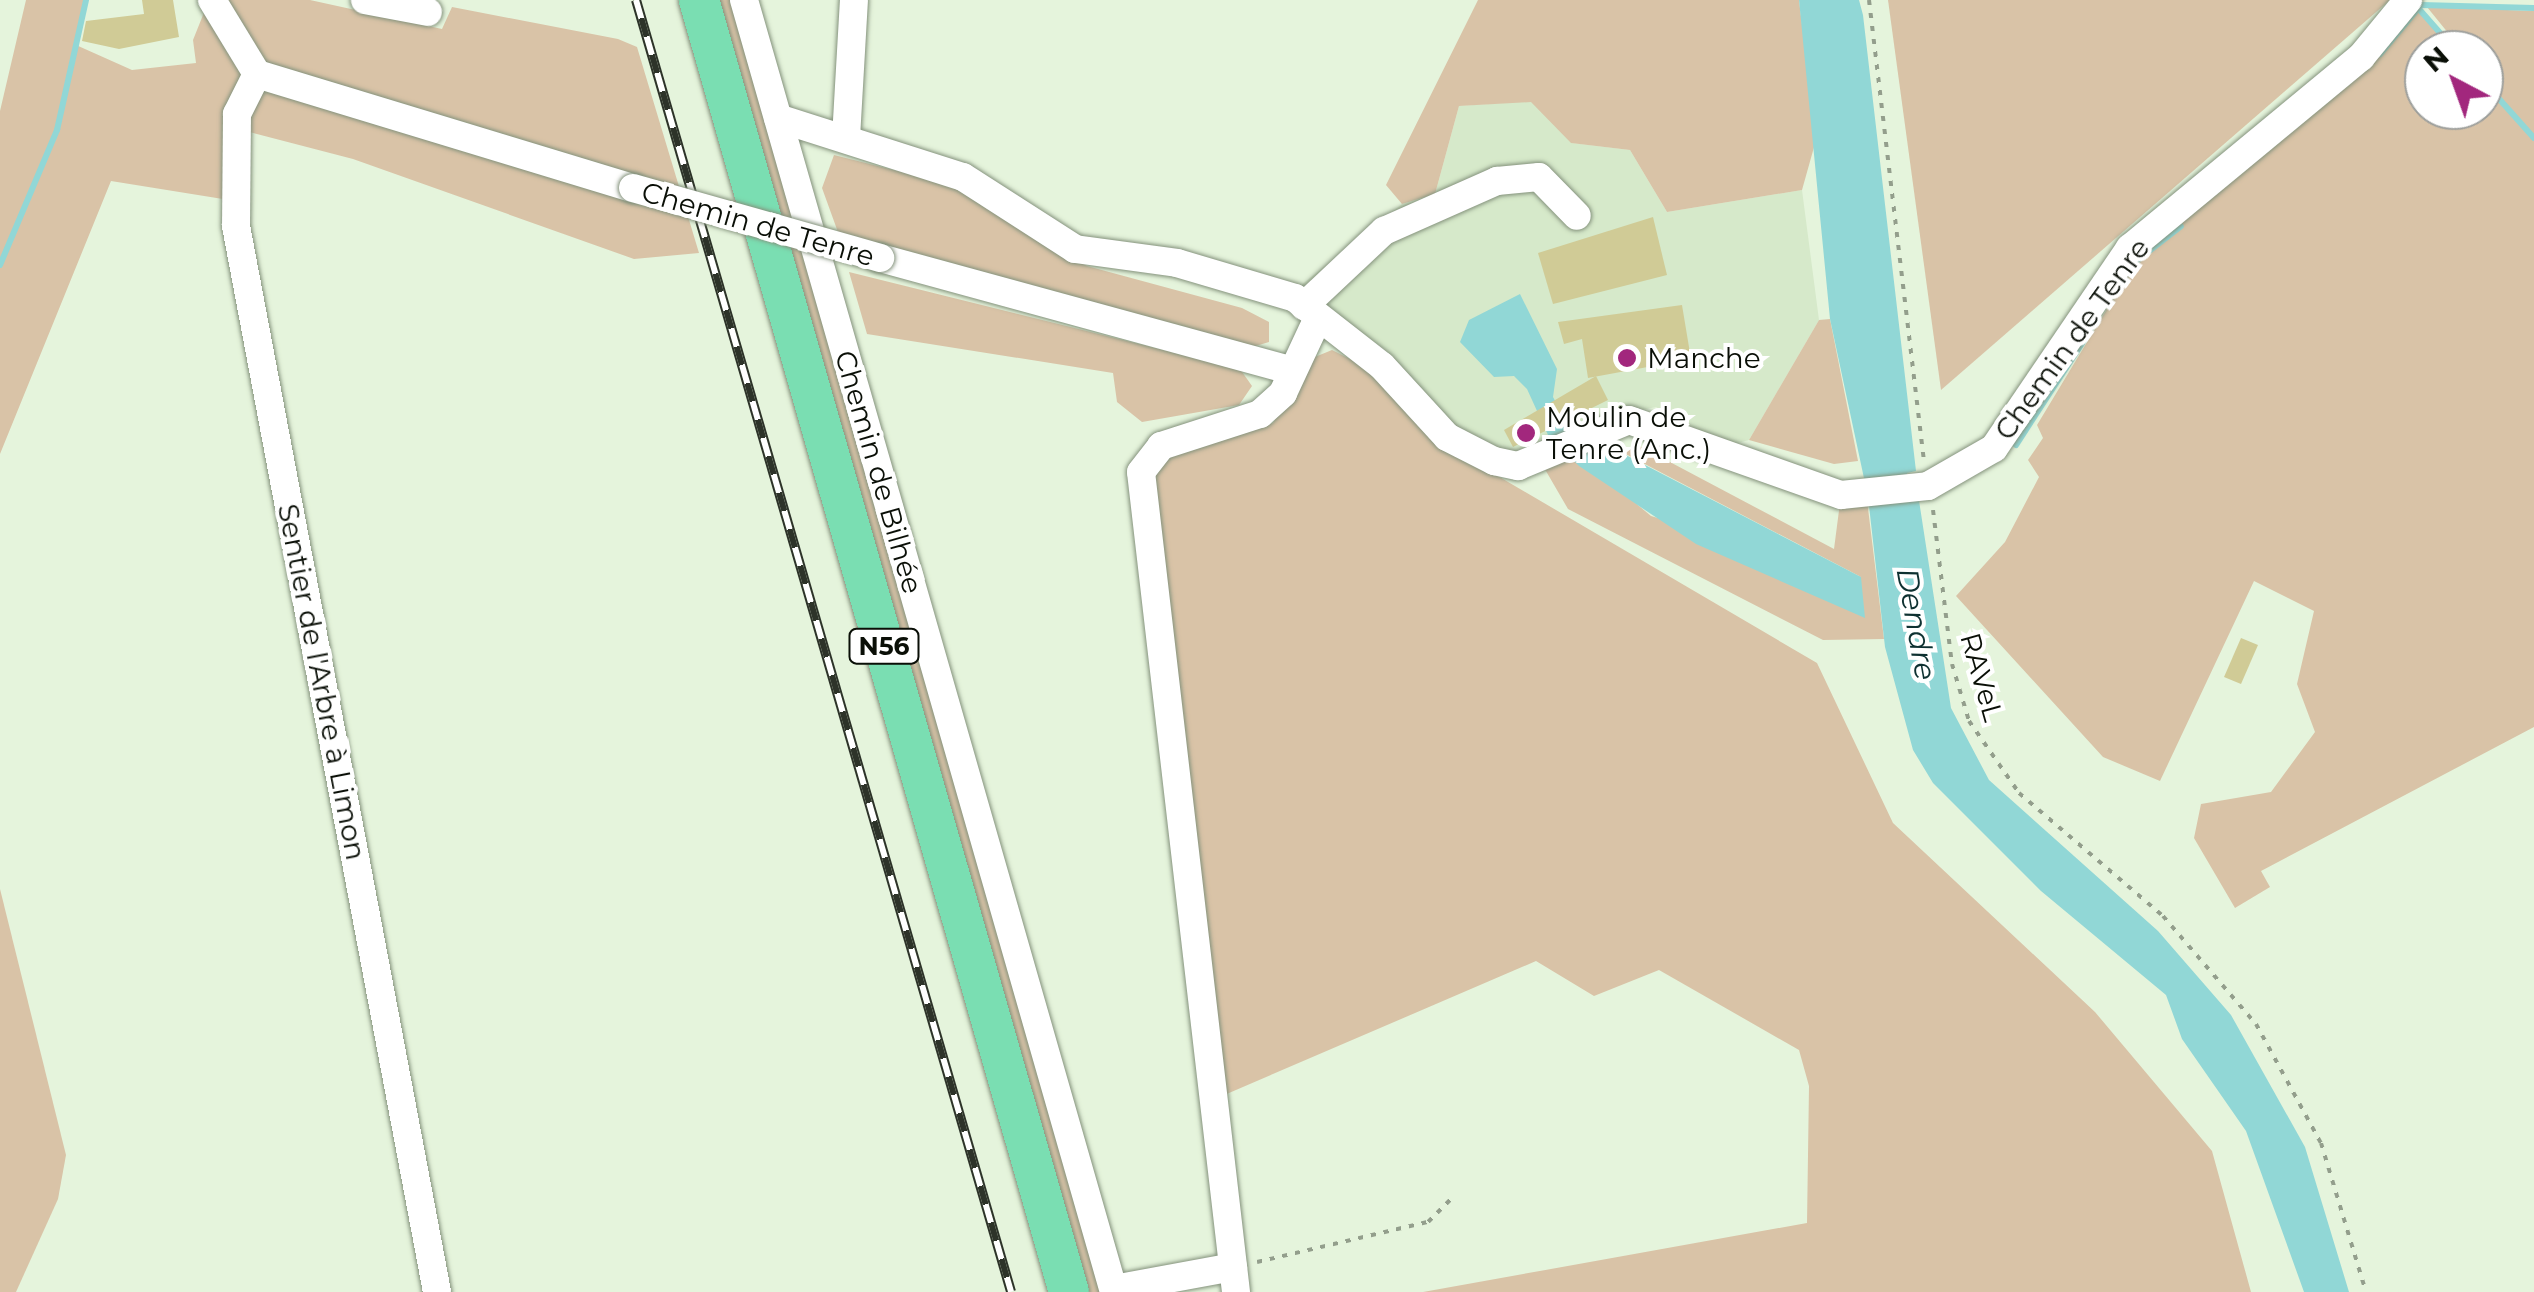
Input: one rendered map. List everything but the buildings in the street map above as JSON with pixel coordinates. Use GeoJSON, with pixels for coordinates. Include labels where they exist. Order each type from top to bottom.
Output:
{"type":"FeatureCollection","features":[{"type":"Feature","properties":{"kind":"highway","name":"N56"},"geometry":{"type":"LineString","coordinates":[[698,0],[1069,1292]]}},
{"type":"Feature","properties":{"kind":"street"},"geometry":{"type":"LineString","coordinates":[[212,0],[257,74]]}},
{"type":"Feature","properties":{"kind":"street"},"geometry":{"type":"LineString","coordinates":[[365,0],[428,12]]}},
{"type":"Feature","properties":{"kind":"street","name":"Chemin de Bilhée"},"geometry":{"type":"LineString","coordinates":[[744,0],[1114,1291],[1234,1280]]}},
{"type":"Feature","properties":{"kind":"street"},"geometry":{"type":"LineString","coordinates":[[846,138],[854,0]]}},
{"type":"Feature","properties":{"kind":"street","name":"Chemin de Tenre"},"geometry":{"type":"LineString","coordinates":[[778,118],[963,176],[1075,248],[1177,263],[1311,312],[1480,456],[1518,466],[1592,428],[1658,424],[1779,480],[1852,493],[1923,487],[1975,463],[2017,422],[2130,248],[2361,57],[2408,0]]}},
{"type":"Feature","properties":{"kind":"street","name":"Chemin de Tenre"},"geometry":{"type":"LineString","coordinates":[[257,74],[633,188],[1289,370]]}},
{"type":"Feature","properties":{"kind":"street","name":"Sentier de l'Arbre à Limon"},"geometry":{"type":"LineString","coordinates":[[257,74],[237,114],[236,226],[437,1292]]}},
{"type":"Feature","properties":{"kind":"street"},"geometry":{"type":"LineString","coordinates":[[1234,1280],[1141,472],[1161,446],[1260,414],[1283,394],[1311,312],[1384,231],[1497,181],[1539,177],[1577,216]]}},
{"type":"Feature","properties":{"kind":"path","name":"RAVeL"},"geometry":{"type":"LineString","coordinates":[[1869,0],[1923,487],[1952,664],[1969,721],[2019,793],[2163,916],[2256,1024],[2320,1143],[2366,1292]]}},
{"type":"Feature","properties":{"kind":"path"},"geometry":{"type":"LineString","coordinates":[[1234,1280],[1428,1222],[1453,1197]]}},
{"type":"Feature","properties":{"kind":"shaded area"},"geometry":{"type":"Polygon","coordinates":[[[26,0],[84,0],[76,45],[132,70],[196,63],[193,40],[209,0],[310,0],[442,29],[452,7],[618,39],[637,47],[699,253],[634,259],[353,159],[242,130],[229,200],[111,181],[0,454],[0,111],[26,0]]]}},
{"type":"Feature","properties":{"kind":"shaded area"},"geometry":{"type":"Polygon","coordinates":[[[719,0],[736,0],[1105,1292],[1089,1292],[719,0]]]}},
{"type":"Feature","properties":{"kind":"shaded area"},"geometry":{"type":"Polygon","coordinates":[[[1478,0],[1799,0],[1816,140],[1802,190],[1667,212],[1630,150],[1571,143],[1531,102],[1459,106],[1435,194],[1402,204],[1386,185],[1478,0]]]}},
{"type":"Feature","properties":{"kind":"shaded area"},"geometry":{"type":"Polygon","coordinates":[[[1888,0],[2390,0],[1941,390],[1888,0]]]}},
{"type":"Feature","properties":{"kind":"shaded area"},"geometry":{"type":"Polygon","coordinates":[[[2415,7],[2439,30],[2404,30],[2404,130],[2504,130],[2504,30],[2446,30],[2427,7],[2534,11],[2534,727],[2261,871],[2270,887],[2235,908],[2194,838],[2201,804],[2271,792],[2315,732],[2297,684],[2314,611],[2254,581],[2160,781],[2103,757],[1956,596],[2005,542],[2039,477],[2028,460],[2043,438],[2037,425],[2145,246],[2415,7]]]}},
{"type":"Feature","properties":{"kind":"shaded area"},"geometry":{"type":"Polygon","coordinates":[[[1532,101],[1572,143],[1630,150],[1667,212],[1802,190],[1819,320],[1749,440],[1727,446],[1656,407],[1568,425],[1516,452],[1490,446],[1449,424],[1388,352],[1300,286],[1402,204],[1435,194],[1459,106],[1532,101]]]}},
{"type":"Feature","properties":{"kind":"shaded area"},"geometry":{"type":"Polygon","coordinates":[[[834,155],[949,184],[1087,266],[1242,308],[1269,322],[1269,342],[1249,348],[839,235],[822,188],[834,155]]]}},
{"type":"Feature","properties":{"kind":"shaded area"},"geometry":{"type":"Polygon","coordinates":[[[849,272],[1240,369],[1252,386],[1239,405],[1142,422],[1117,402],[1113,373],[867,334],[849,272]]]}},
{"type":"Feature","properties":{"kind":"shaded area"},"geometry":{"type":"Polygon","coordinates":[[[1830,319],[1858,461],[1834,464],[1749,440],[1819,320],[1830,319]]]}},
{"type":"Feature","properties":{"kind":"shaded area"},"geometry":{"type":"Polygon","coordinates":[[[1332,350],[1364,366],[1428,435],[1817,663],[1893,823],[2095,1012],[2212,1151],[2251,1292],[1423,1292],[1807,1223],[1809,1086],[1799,1050],[1659,970],[1594,996],[1536,961],[1222,1096],[1151,480],[1164,459],[1273,423],[1310,359],[1332,350]]]}},
{"type":"Feature","properties":{"kind":"shaded area"},"geometry":{"type":"Polygon","coordinates":[[[1613,436],[1627,451],[1636,444],[1834,549],[1841,495],[1866,492],[1884,639],[1823,640],[1568,509],[1539,459],[1565,444],[1651,516],[1861,577],[1597,439],[1613,436]]]}},
{"type":"Feature","properties":{"kind":"shaded area"},"geometry":{"type":"Polygon","coordinates":[[[0,889],[66,1155],[58,1199],[16,1292],[0,1292],[0,889]]]}},
{"type":"Feature","properties":{"kind":"water","name":"Dendre"},"geometry":{"type":"Polygon","coordinates":[[[1799,0],[1859,0],[1863,15],[1916,471],[1907,473],[1910,495],[1918,494],[1951,708],[1989,780],[2158,931],[2231,1015],[2305,1147],[2349,1292],[2304,1292],[2246,1131],[2182,1039],[2166,995],[2041,891],[1933,783],[1913,750],[1885,647],[1868,497],[1830,319],[1799,0]]]}},
{"type":"Feature","properties":{"kind":"water"},"geometry":{"type":"Polygon","coordinates":[[[1520,294],[1557,369],[1553,397],[1568,425],[1861,577],[1865,618],[1696,544],[1579,466],[1548,435],[1527,389],[1514,376],[1494,377],[1460,342],[1469,320],[1520,294]]]}},
{"type":"Feature","properties":{"kind":"waterway"},"geometry":{"type":"LineString","coordinates":[[0,265],[57,130],[86,0]]}},
{"type":"Feature","properties":{"kind":"waterway"},"geometry":{"type":"LineString","coordinates":[[2380,54],[2421,5],[2534,8]]}},
{"type":"Feature","properties":{"kind":"waterway"},"geometry":{"type":"LineString","coordinates":[[2419,9],[2437,30]]}},
{"type":"Feature","properties":{"kind":"waterway"},"geometry":{"type":"LineString","coordinates":[[2504,104],[2534,138]]}},
{"type":"Feature","properties":{"kind":"waterway"},"geometry":{"type":"LineString","coordinates":[[2135,262],[2181,226]]}},
{"type":"Feature","properties":{"kind":"waterway"},"geometry":{"type":"LineString","coordinates":[[2016,445],[2090,331]]}},
{"type":"Feature","properties":{"kind":"railway"},"geometry":{"type":"LineString","coordinates":[[636,0],[1011,1292]]}},
{"type":"Feature","properties":{"kind":"place","name":"Manche"},"geometry":{"type":"Point","coordinates":[1627,358]}},
{"type":"Feature","properties":{"kind":"place","name":"Moulin de Tenre (Anc.)"},"geometry":{"type":"Point","coordinates":[1526,433]}}]}
